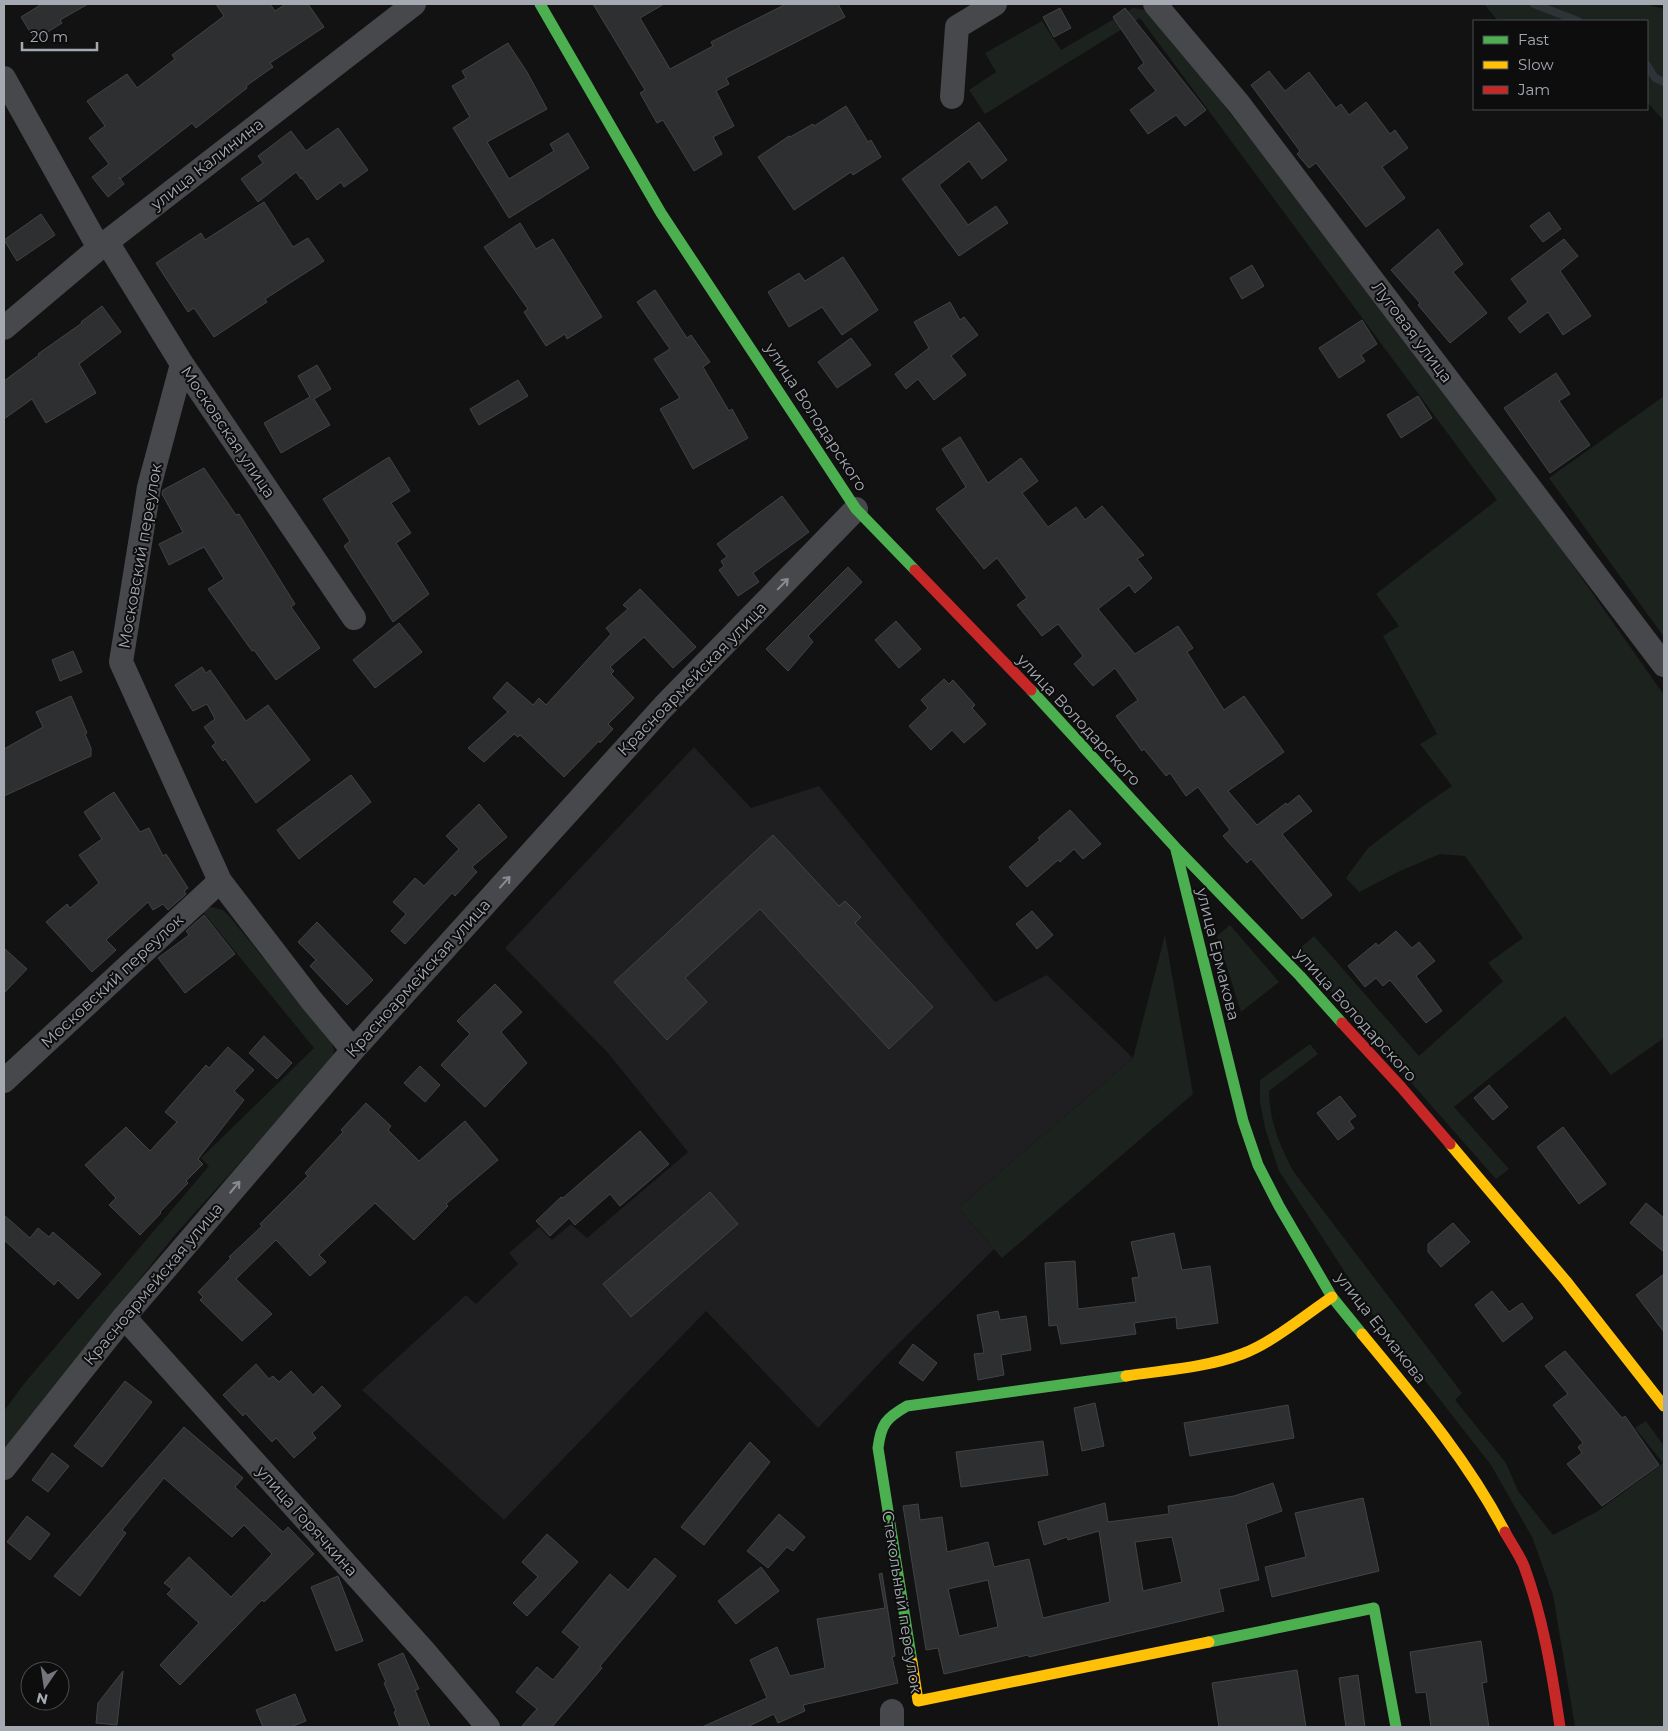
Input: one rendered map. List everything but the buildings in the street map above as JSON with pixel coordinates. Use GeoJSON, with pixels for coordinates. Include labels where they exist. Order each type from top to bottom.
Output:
{"type":"FeatureCollection","features":[{"type":"Feature","properties":{"kind":"street","name":"улица Калинина"},"geometry":{"type":"LineString","coordinates":[[4,328],[103,245],[414,4]]}},
{"type":"Feature","properties":{"kind":"street","name":"улица Володарского"},"geometry":{"type":"LineString","coordinates":[[540,4],[661,213],[856,509],[1045,705],[1176,848],[1300,976],[1400,1087],[1566,1282],[1664,1406]]}},
{"type":"Feature","properties":{"kind":"street"},"geometry":{"type":"LineString","coordinates":[[952,97],[957,28],[995,4]]}},
{"type":"Feature","properties":{"kind":"street","name":"Луговая улица"},"geometry":{"type":"LineString","coordinates":[[1155,4],[1239,104],[1664,665]]}},
{"type":"Feature","properties":{"kind":"street","name":"Московская улица"},"geometry":{"type":"LineString","coordinates":[[4,78],[103,245],[354,618]]}},
{"type":"Feature","properties":{"kind":"street","name":"Московский переулок"},"geometry":{"type":"LineString","coordinates":[[182,364],[149,488],[121,662],[220,880],[312,1001],[353,1050]]}},
{"type":"Feature","properties":{"kind":"street","name":"Красноармейская улица"},"geometry":{"type":"LineString","coordinates":[[4,1468],[124,1318],[353,1050],[657,713],[856,509]]}},
{"type":"Feature","properties":{"kind":"street","name":"улица Ермакова"},"geometry":{"type":"LineString","coordinates":[[1176,848],[1243,1121],[1258,1165],[1279,1206],[1332,1297],[1441,1431],[1489,1502],[1519,1556],[1540,1617],[1552,1673],[1560,1727]]}},
{"type":"Feature","properties":{"kind":"street","name":"Московский переулок"},"geometry":{"type":"LineString","coordinates":[[4,1081],[220,880]]}},
{"type":"Feature","properties":{"kind":"street","name":"Стекольный переулок"},"geometry":{"type":"LineString","coordinates":[[1332,1297],[1266,1342],[1243,1354],[1210,1364],[907,1406],[890,1415],[880,1431],[878,1448],[918,1701],[1374,1608],[1396,1727]]}},
{"type":"Feature","properties":{"kind":"street","name":"улица Горячкина"},"geometry":{"type":"LineString","coordinates":[[124,1318],[424,1651],[488,1727]]}},
{"type":"Feature","properties":{"kind":"shaded area"},"geometry":{"type":"Polygon","coordinates":[[[1484,4],[1646,4],[1664,9],[1664,121],[1648,103],[1648,20],[1497,20],[1484,4]]]}},
{"type":"Feature","properties":{"kind":"shaded area"},"geometry":{"type":"Polygon","coordinates":[[[1133,8],[1145,10],[1155,16],[1333,246],[1522,493],[1664,695],[1664,1038],[1611,1075],[1565,1016],[1454,1107],[1509,1169],[1496,1179],[1296,952],[1314,936],[1419,1056],[1503,981],[1488,963],[1523,938],[1465,856],[1440,854],[1400,871],[1359,892],[1346,878],[1368,848],[1452,786],[1420,744],[1437,734],[1383,636],[1399,626],[1376,594],[1497,500],[1140,18],[985,114],[969,90],[996,72],[985,53],[1042,21],[1061,50],[1133,8]]]}},
{"type":"Feature","properties":{"kind":"shaded area"},"geometry":{"type":"Polygon","coordinates":[[[1664,396],[1664,637],[1549,478],[1664,396]]]}},
{"type":"Feature","properties":{"kind":"shaded area"},"geometry":{"type":"Polygon","coordinates":[[[694,747],[751,808],[819,786],[995,1002],[1047,975],[1133,1058],[958,1208],[994,1249],[887,1355],[818,1428],[706,1311],[504,1520],[362,1390],[466,1295],[476,1304],[518,1264],[509,1253],[539,1227],[552,1240],[571,1224],[587,1238],[688,1152],[608,1053],[505,948],[694,747]]]}},
{"type":"Feature","properties":{"kind":"shaded area"},"geometry":{"type":"Polygon","coordinates":[[[211,907],[223,910],[230,917],[331,1041],[334,1050],[332,1060],[174,1236],[4,1450],[4,1411],[23,1385],[209,1166],[201,1158],[314,1048],[202,911],[211,907]]]}},
{"type":"Feature","properties":{"kind":"shaded area"},"geometry":{"type":"Polygon","coordinates":[[[1230,925],[1279,982],[1241,1012],[1217,936],[1230,925]]]}},
{"type":"Feature","properties":{"kind":"shaded area"},"geometry":{"type":"Polygon","coordinates":[[[1165,935],[1193,1094],[1002,1258],[958,1208],[1133,1058],[1165,935]]]}},
{"type":"Feature","properties":{"kind":"shaded area"},"geometry":{"type":"Polygon","coordinates":[[[1310,1044],[1318,1054],[1269,1091],[1271,1113],[1283,1151],[1293,1171],[1462,1393],[1455,1400],[1506,1463],[1518,1491],[1553,1535],[1598,1511],[1663,1463],[1635,1428],[1646,1421],[1664,1446],[1664,1727],[1575,1727],[1553,1595],[1532,1537],[1491,1465],[1369,1309],[1279,1171],[1265,1128],[1260,1102],[1260,1080],[1310,1044]]]}},
{"type":"Feature","properties":{"kind":"waterway"},"geometry":{"type":"LineString","coordinates":[[1534,4],[1575,20]]}},
{"type":"Feature","properties":{"kind":"waterway"},"geometry":{"type":"LineString","coordinates":[[1648,67],[1655,78],[1664,82]]}},
{"type":"Feature","properties":{"kind":"traffic: fast"},"geometry":{"type":"LineString","coordinates":[[540,4],[661,213],[856,509],[915,570]]}},
{"type":"Feature","properties":{"kind":"traffic: fast"},"geometry":{"type":"LineString","coordinates":[[1031,690],[1176,848],[1300,976],[1342,1023]]}},
{"type":"Feature","properties":{"kind":"traffic: fast"},"geometry":{"type":"LineString","coordinates":[[1176,850],[1243,1121],[1258,1165],[1279,1206],[1332,1297],[1362,1334]]}},
{"type":"Feature","properties":{"kind":"traffic: fast"},"geometry":{"type":"LineString","coordinates":[[912,1662],[878,1448],[881,1433],[886,1422],[894,1414],[907,1406],[1126,1376]]}},
{"type":"Feature","properties":{"kind":"traffic: fast"},"geometry":{"type":"LineString","coordinates":[[1209,1642],[1374,1608],[1396,1727]]}},
{"type":"Feature","properties":{"kind":"traffic: slow"},"geometry":{"type":"LineString","coordinates":[[1450,1144],[1566,1281],[1664,1406]]}},
{"type":"Feature","properties":{"kind":"traffic: slow"},"geometry":{"type":"LineString","coordinates":[[1126,1376],[1199,1366],[1242,1354],[1277,1336],[1332,1297]]}},
{"type":"Feature","properties":{"kind":"traffic: slow"},"geometry":{"type":"LineString","coordinates":[[1362,1334],[1439,1429],[1474,1479],[1505,1532]]}},
{"type":"Feature","properties":{"kind":"traffic: slow"},"geometry":{"type":"LineString","coordinates":[[912,1662],[918,1701],[1209,1642]]}},
{"type":"Feature","properties":{"kind":"traffic: jam"},"geometry":{"type":"LineString","coordinates":[[915,570],[1031,690]]}},
{"type":"Feature","properties":{"kind":"traffic: jam"},"geometry":{"type":"LineString","coordinates":[[1342,1023],[1450,1144]]}},
{"type":"Feature","properties":{"kind":"traffic: jam"},"geometry":{"type":"LineString","coordinates":[[1505,1532],[1524,1566],[1537,1605],[1560,1727]]}}]}
